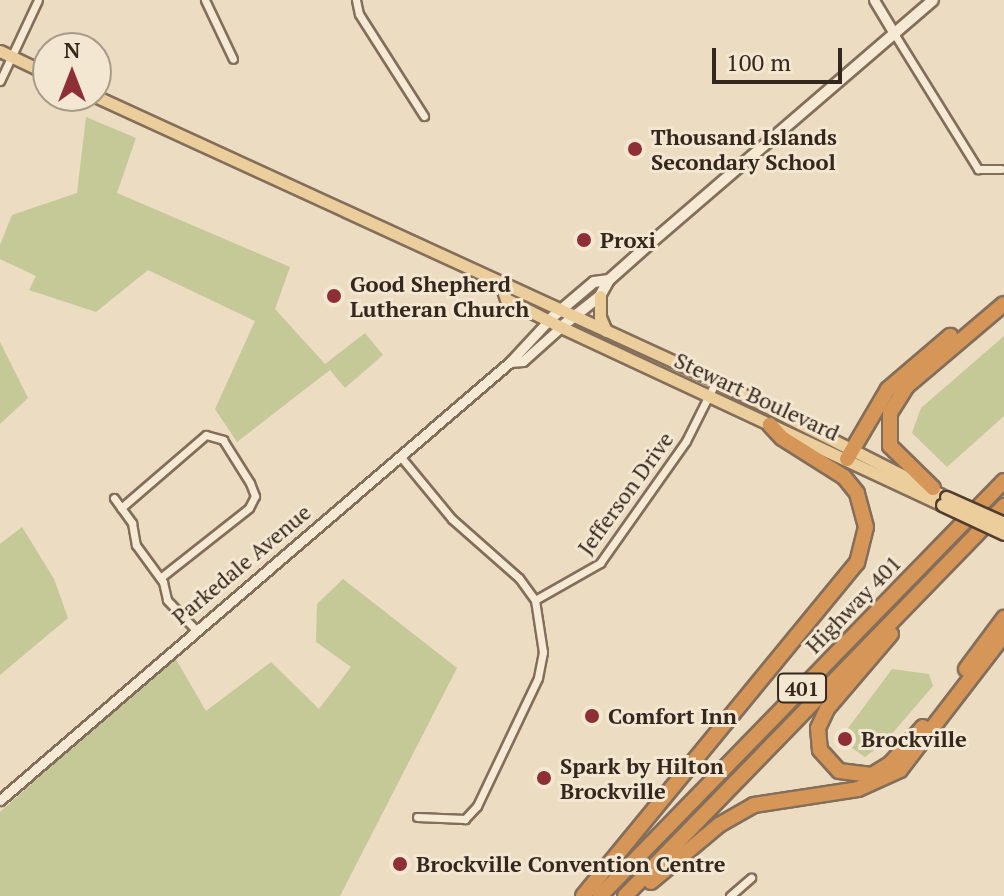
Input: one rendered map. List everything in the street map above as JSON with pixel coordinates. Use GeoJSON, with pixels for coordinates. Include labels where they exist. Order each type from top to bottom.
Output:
{"type":"FeatureCollection","features":[{"type":"Feature","properties":{"kind":"highway"},"geometry":{"type":"LineString","coordinates":[[850,454],[888,389],[1004,295]]}},
{"type":"Feature","properties":{"kind":"highway"},"geometry":{"type":"LineString","coordinates":[[941,497],[890,446],[890,413],[906,387],[1004,304]]}},
{"type":"Feature","properties":{"kind":"highway"},"geometry":{"type":"LineString","coordinates":[[583,896],[857,563],[866,527],[857,493],[844,477],[782,438],[770,425]]}},
{"type":"Feature","properties":{"kind":"highway"},"geometry":{"type":"LineString","coordinates":[[964,522],[1004,471]]}},
{"type":"Feature","properties":{"kind":"highway","name":"Highway 401"},"geometry":{"type":"LineString","coordinates":[[600,896],[1004,481]]}},
{"type":"Feature","properties":{"kind":"highway","name":"Highway 401"},"geometry":{"type":"LineString","coordinates":[[625,896],[1004,506]]}},
{"type":"Feature","properties":{"kind":"highway"},"geometry":{"type":"LineString","coordinates":[[908,604],[901,622],[821,721],[820,750],[839,771],[872,775],[891,763],[1004,618]]}},
{"type":"Feature","properties":{"kind":"highway"},"geometry":{"type":"LineString","coordinates":[[636,896],[737,813],[784,798],[858,789],[900,770],[1004,635]]}},
{"type":"Feature","properties":{"kind":"main road","name":"Parkedale Avenue"},"geometry":{"type":"LineString","coordinates":[[561,327],[600,296],[609,280],[933,0]]}},
{"type":"Feature","properties":{"kind":"main road"},"geometry":{"type":"LineString","coordinates":[[6,54],[32,66]]}},
{"type":"Feature","properties":{"kind":"main road","name":"Stewart Boulevard"},"geometry":{"type":"LineString","coordinates":[[112,104],[502,287],[562,310],[716,381],[850,454],[1004,523]]}},
{"type":"Feature","properties":{"kind":"main road","name":"Parkedale Avenue"},"geometry":{"type":"LineString","coordinates":[[549,320],[594,282],[609,280]]}},
{"type":"Feature","properties":{"kind":"main road","name":"Stewart Boulevard"},"geometry":{"type":"LineString","coordinates":[[502,287],[506,299],[561,327],[770,425],[850,454],[941,497],[1004,534]]}},
{"type":"Feature","properties":{"kind":"main road"},"geometry":{"type":"LineString","coordinates":[[600,296],[600,317],[606,331]]}},
{"type":"Feature","properties":{"kind":"street"},"geometry":{"type":"LineString","coordinates":[[0,81],[6,54],[38,0]]}},
{"type":"Feature","properties":{"kind":"street"},"geometry":{"type":"LineString","coordinates":[[205,0],[233,59]]}},
{"type":"Feature","properties":{"kind":"street"},"geometry":{"type":"LineString","coordinates":[[356,0],[359,14],[424,116]]}},
{"type":"Feature","properties":{"kind":"street"},"geometry":{"type":"LineString","coordinates":[[874,0],[978,169],[990,173],[1001,169]]}},
{"type":"Feature","properties":{"kind":"street","name":"Parkedale Avenue"},"geometry":{"type":"LineString","coordinates":[[0,800],[195,629],[510,362],[549,320]]}},
{"type":"Feature","properties":{"kind":"street","name":"Parkedale Avenue"},"geometry":{"type":"LineString","coordinates":[[510,362],[523,361],[561,327]]}},
{"type":"Feature","properties":{"kind":"street","name":"Jefferson Drive"},"geometry":{"type":"LineString","coordinates":[[535,600],[600,563],[686,441],[716,381]]}},
{"type":"Feature","properties":{"kind":"street"},"geometry":{"type":"LineString","coordinates":[[121,508],[206,435],[223,440],[250,483],[255,496],[249,508],[160,578]]}},
{"type":"Feature","properties":{"kind":"street"},"geometry":{"type":"LineString","coordinates":[[400,456],[452,519],[519,578],[535,600],[543,652],[538,678],[477,806],[465,819],[417,817]]}},
{"type":"Feature","properties":{"kind":"street"},"geometry":{"type":"LineString","coordinates":[[114,498],[132,523],[136,545],[160,578],[167,600],[195,629]]}},
{"type":"Feature","properties":{"kind":"street"},"geometry":{"type":"LineString","coordinates":[[730,896],[751,878]]}},
{"type":"Feature","properties":{"kind":"green space"},"geometry":{"type":"Polygon","coordinates":[[[86,117],[136,138],[117,193],[290,267],[275,309],[325,364],[365,333],[383,355],[345,388],[330,370],[237,442],[215,409],[255,321],[148,270],[96,312],[29,290],[36,276],[0,259],[0,245],[12,215],[77,193],[86,117]]]}},
{"type":"Feature","properties":{"kind":"green space"},"geometry":{"type":"Polygon","coordinates":[[[1004,336],[1004,416],[947,467],[912,433],[921,408],[1004,336]]]}},
{"type":"Feature","properties":{"kind":"green space"},"geometry":{"type":"Polygon","coordinates":[[[0,342],[28,398],[0,424],[0,342]]]}},
{"type":"Feature","properties":{"kind":"green space"},"geometry":{"type":"Polygon","coordinates":[[[22,527],[54,579],[68,618],[0,675],[0,544],[22,527]]]}},
{"type":"Feature","properties":{"kind":"green space"},"geometry":{"type":"Polygon","coordinates":[[[343,579],[457,668],[340,896],[0,896],[0,812],[174,656],[206,711],[271,662],[319,709],[351,667],[316,642],[317,604],[343,579]]]}},
{"type":"Feature","properties":{"kind":"green space"},"geometry":{"type":"Polygon","coordinates":[[[892,669],[929,674],[933,686],[884,743],[865,757],[849,746],[846,731],[892,669]]]}},
{"type":"Feature","properties":{"kind":"place","name":"Thousand Islands Secondary School"},"geometry":{"type":"Point","coordinates":[635,149]}},
{"type":"Feature","properties":{"kind":"place","name":"Proxi"},"geometry":{"type":"Point","coordinates":[584,240]}},
{"type":"Feature","properties":{"kind":"place","name":"Good Shepherd Lutheran Church"},"geometry":{"type":"Point","coordinates":[334,296]}},
{"type":"Feature","properties":{"kind":"place","name":"Comfort Inn"},"geometry":{"type":"Point","coordinates":[592,716]}},
{"type":"Feature","properties":{"kind":"place","name":"Brockville"},"geometry":{"type":"Point","coordinates":[845,739]}},
{"type":"Feature","properties":{"kind":"place","name":"Spark by Hilton Brockville"},"geometry":{"type":"Point","coordinates":[544,778]}},
{"type":"Feature","properties":{"kind":"place","name":"Brockville Convention Centre"},"geometry":{"type":"Point","coordinates":[400,864]}}]}
